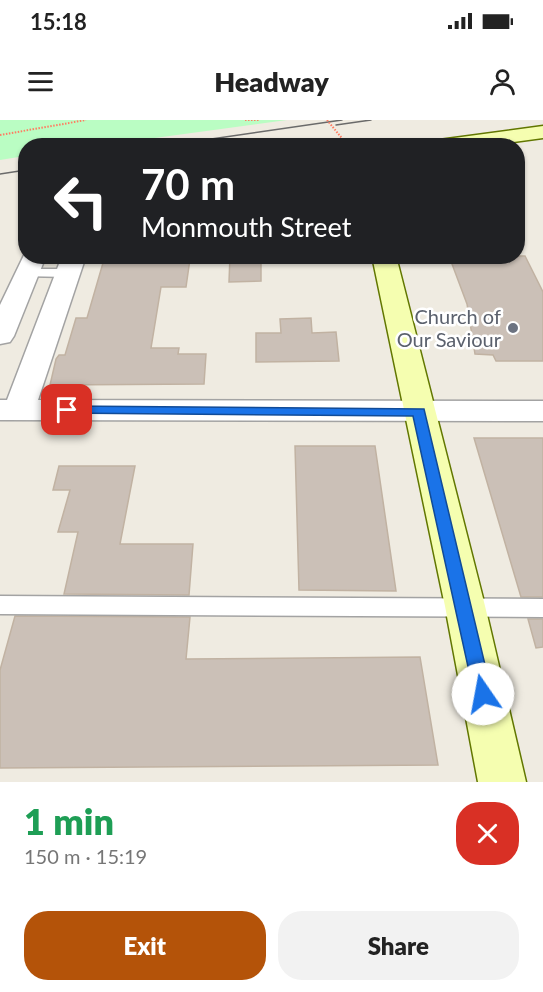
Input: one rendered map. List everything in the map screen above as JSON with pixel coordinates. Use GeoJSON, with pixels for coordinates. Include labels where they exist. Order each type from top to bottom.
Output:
{"type":"FeatureCollection","features":[{"type":"Feature","properties":{"kind":"main road"},"geometry":{"type":"LineString","coordinates":[[498,138],[543,132]]}},
{"type":"Feature","properties":{"kind":"main road"},"geometry":{"type":"LineString","coordinates":[[386,264],[465,606],[502,782]]}},
{"type":"Feature","properties":{"kind":"street"},"geometry":{"type":"LineString","coordinates":[[0,336],[30,265]]}},
{"type":"Feature","properties":{"kind":"street"},"geometry":{"type":"LineString","coordinates":[[71,265],[10,410],[543,411]]}},
{"type":"Feature","properties":{"kind":"lane"},"geometry":{"type":"LineString","coordinates":[[30,265],[71,265]]}},
{"type":"Feature","properties":{"kind":"lane"},"geometry":{"type":"LineString","coordinates":[[0,605],[543,608]]}},
{"type":"Feature","properties":{"kind":"path"},"geometry":{"type":"LineString","coordinates":[[0,135],[86,120]]}},
{"type":"Feature","properties":{"kind":"path"},"geometry":{"type":"LineString","coordinates":[[245,120],[259,120]]}},
{"type":"Feature","properties":{"kind":"path"},"geometry":{"type":"LineString","coordinates":[[327,120],[342,138]]}},
{"type":"Feature","properties":{"kind":"green space"},"geometry":{"type":"Polygon","coordinates":[[[0,120],[287,120],[155,138],[18,138],[18,157],[0,160],[0,120]]]}},
{"type":"Feature","properties":{"kind":"building"},"geometry":{"type":"Polygon","coordinates":[[[525,256],[543,292],[543,361],[496,361],[493,355],[475,354],[467,304],[452,264],[525,264],[525,256]]]}},
{"type":"Feature","properties":{"kind":"building"},"geometry":{"type":"Polygon","coordinates":[[[103,264],[189,264],[186,287],[161,287],[151,348],[179,348],[178,354],[206,354],[204,384],[50,385],[56,359],[59,355],[65,355],[76,318],[87,318],[103,264]]]}},
{"type":"Feature","properties":{"kind":"building"},"geometry":{"type":"Polygon","coordinates":[[[230,264],[261,264],[261,281],[229,282],[230,264]]]}},
{"type":"Feature","properties":{"kind":"building"},"geometry":{"type":"Polygon","coordinates":[[[311,318],[312,333],[336,332],[339,361],[256,362],[256,333],[281,333],[280,319],[311,318]]]}},
{"type":"Feature","properties":{"kind":"building"},"geometry":{"type":"Polygon","coordinates":[[[474,438],[543,438],[543,597],[521,597],[474,438]]]}},
{"type":"Feature","properties":{"kind":"building"},"geometry":{"type":"Polygon","coordinates":[[[295,446],[375,446],[396,591],[299,590],[295,446]]]}},
{"type":"Feature","properties":{"kind":"building"},"geometry":{"type":"Polygon","coordinates":[[[59,466],[135,466],[120,544],[193,544],[189,595],[64,594],[78,532],[58,532],[70,490],[53,490],[59,466]]]}},
{"type":"Feature","properties":{"kind":"building"},"geometry":{"type":"Polygon","coordinates":[[[15,616],[190,617],[186,659],[420,657],[438,765],[0,768],[0,670],[15,616]]]}},
{"type":"Feature","properties":{"kind":"building"},"geometry":{"type":"Polygon","coordinates":[[[528,619],[543,619],[543,647],[536,648],[528,619]]]}},
{"type":"Feature","properties":{"kind":"tram line"},"geometry":{"type":"LineString","coordinates":[[218,138],[342,120]]}},
{"type":"Feature","properties":{"kind":"tram line"},"geometry":{"type":"LineString","coordinates":[[336,125],[371,120]]}},
{"type":"Feature","properties":{"kind":"tram line"},"geometry":{"type":"LineString","coordinates":[[0,174],[18,171]]}},
{"type":"Feature","properties":{"kind":"place","name":"Church of Our Saviour"},"geometry":{"type":"Point","coordinates":[513,328]}},
{"type":"Feature","properties":{"kind":"route"},"geometry":{"type":"LineString","coordinates":[[67,410],[419,412],[465,606],[483,694]]}}]}
